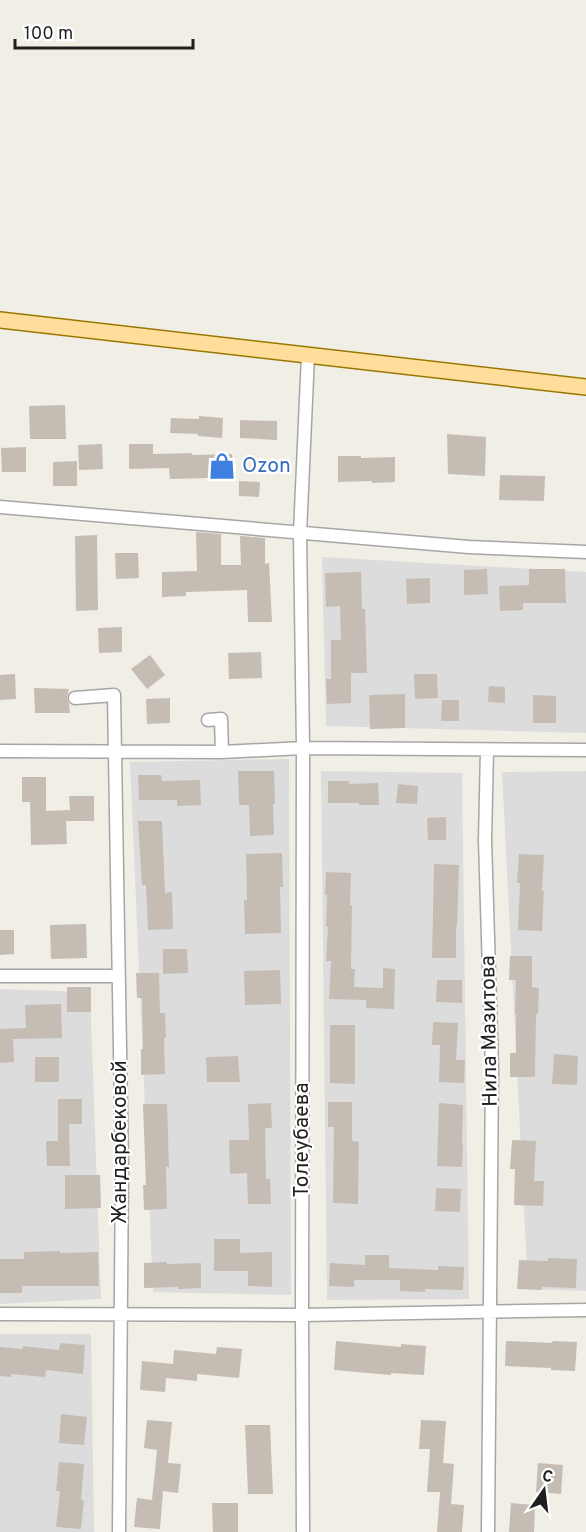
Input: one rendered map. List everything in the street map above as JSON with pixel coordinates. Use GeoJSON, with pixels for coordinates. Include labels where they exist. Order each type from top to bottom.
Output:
{"type":"FeatureCollection","features":[{"type":"Feature","properties":{"kind":"main road"},"geometry":{"type":"LineString","coordinates":[[0,320],[583,386]]}},
{"type":"Feature","properties":{"kind":"street","name":"Толеубаева"},"geometry":{"type":"LineString","coordinates":[[303,1532],[303,748],[300,533],[308,355]]}},
{"type":"Feature","properties":{"kind":"street"},"geometry":{"type":"LineString","coordinates":[[0,507],[469,547],[586,552]]}},
{"type":"Feature","properties":{"kind":"street","name":"Жандарбековой"},"geometry":{"type":"LineString","coordinates":[[75,698],[114,694],[122,1167],[118,1532]]}},
{"type":"Feature","properties":{"kind":"street"},"geometry":{"type":"LineString","coordinates":[[208,720],[221,719],[222,752]]}},
{"type":"Feature","properties":{"kind":"street"},"geometry":{"type":"LineString","coordinates":[[0,751],[222,752],[303,748],[586,750]]}},
{"type":"Feature","properties":{"kind":"street","name":"Нила Мазитова"},"geometry":{"type":"LineString","coordinates":[[487,750],[485,840],[492,1068],[488,1532]]}},
{"type":"Feature","properties":{"kind":"street"},"geometry":{"type":"LineString","coordinates":[[0,976],[118,976]]}},
{"type":"Feature","properties":{"kind":"street"},"geometry":{"type":"LineString","coordinates":[[0,1314],[302,1315],[586,1310]]}},
{"type":"Feature","properties":{"kind":"shaded area"},"geometry":{"type":"Polygon","coordinates":[[[322,557],[586,572],[586,733],[326,726],[322,557]]]}},
{"type":"Feature","properties":{"kind":"shaded area"},"geometry":{"type":"Polygon","coordinates":[[[289,759],[291,1295],[153,1292],[130,762],[289,759]]]}},
{"type":"Feature","properties":{"kind":"shaded area"},"geometry":{"type":"Polygon","coordinates":[[[321,771],[462,773],[469,1299],[327,1300],[321,771]]]}},
{"type":"Feature","properties":{"kind":"shaded area"},"geometry":{"type":"Polygon","coordinates":[[[586,771],[586,1291],[528,1289],[502,772],[586,771]]]}},
{"type":"Feature","properties":{"kind":"shaded area"},"geometry":{"type":"Polygon","coordinates":[[[0,989],[90,992],[101,1299],[0,1304],[0,989]]]}},
{"type":"Feature","properties":{"kind":"shaded area"},"geometry":{"type":"Polygon","coordinates":[[[0,1334],[91,1334],[94,1532],[0,1532],[0,1334]]]}},
{"type":"Feature","properties":{"kind":"building"},"geometry":{"type":"Polygon","coordinates":[[[65,405],[66,439],[30,439],[29,406],[65,405]]]}},
{"type":"Feature","properties":{"kind":"building"},"geometry":{"type":"Polygon","coordinates":[[[199,416],[223,418],[222,438],[170,433],[171,418],[199,419],[199,416]]]}},
{"type":"Feature","properties":{"kind":"building"},"geometry":{"type":"Polygon","coordinates":[[[240,420],[277,421],[277,440],[240,438],[240,420]]]}},
{"type":"Feature","properties":{"kind":"building"},"geometry":{"type":"Polygon","coordinates":[[[447,434],[486,437],[485,476],[448,474],[447,434]]]}},
{"type":"Feature","properties":{"kind":"building"},"geometry":{"type":"Polygon","coordinates":[[[102,444],[103,469],[79,470],[78,445],[102,444]]]}},
{"type":"Feature","properties":{"kind":"building"},"geometry":{"type":"Polygon","coordinates":[[[129,444],[153,444],[153,454],[232,454],[233,479],[170,479],[169,468],[129,469],[129,444]]]}},
{"type":"Feature","properties":{"kind":"building"},"geometry":{"type":"Polygon","coordinates":[[[26,447],[26,472],[2,472],[1,448],[26,447]]]}},
{"type":"Feature","properties":{"kind":"building"},"geometry":{"type":"Polygon","coordinates":[[[338,456],[395,457],[395,482],[338,482],[338,456]]]}},
{"type":"Feature","properties":{"kind":"building"},"geometry":{"type":"Polygon","coordinates":[[[77,461],[77,486],[53,486],[53,462],[77,461]]]}},
{"type":"Feature","properties":{"kind":"building"},"geometry":{"type":"Polygon","coordinates":[[[500,475],[545,476],[544,501],[499,500],[500,475]]]}},
{"type":"Feature","properties":{"kind":"building"},"geometry":{"type":"Polygon","coordinates":[[[239,481],[260,482],[259,497],[239,496],[239,481]]]}},
{"type":"Feature","properties":{"kind":"building"},"geometry":{"type":"Polygon","coordinates":[[[196,532],[221,534],[221,565],[241,565],[240,536],[265,538],[265,564],[269,563],[272,622],[248,622],[247,590],[186,592],[186,596],[162,597],[162,572],[197,571],[196,532]]]}},
{"type":"Feature","properties":{"kind":"building"},"geometry":{"type":"Polygon","coordinates":[[[97,535],[98,610],[76,611],[75,536],[97,535]]]}},
{"type":"Feature","properties":{"kind":"building"},"geometry":{"type":"Polygon","coordinates":[[[115,553],[138,553],[139,578],[116,579],[115,553]]]}},
{"type":"Feature","properties":{"kind":"building"},"geometry":{"type":"Polygon","coordinates":[[[487,569],[488,594],[464,595],[464,570],[487,569]]]}},
{"type":"Feature","properties":{"kind":"building"},"geometry":{"type":"Polygon","coordinates":[[[529,569],[565,569],[566,603],[523,603],[523,610],[500,611],[499,586],[529,585],[529,569]]]}},
{"type":"Feature","properties":{"kind":"building"},"geometry":{"type":"Polygon","coordinates":[[[361,572],[367,673],[351,673],[351,703],[327,704],[326,679],[331,679],[331,640],[341,640],[340,606],[326,607],[325,573],[361,572]]]}},
{"type":"Feature","properties":{"kind":"building"},"geometry":{"type":"Polygon","coordinates":[[[430,578],[430,603],[407,604],[406,579],[430,578]]]}},
{"type":"Feature","properties":{"kind":"building"},"geometry":{"type":"Polygon","coordinates":[[[122,627],[122,652],[99,653],[98,628],[122,627]]]}},
{"type":"Feature","properties":{"kind":"building"},"geometry":{"type":"Polygon","coordinates":[[[261,652],[262,678],[229,679],[228,653],[261,652]]]}},
{"type":"Feature","properties":{"kind":"building"},"geometry":{"type":"Polygon","coordinates":[[[150,655],[165,675],[147,689],[131,669],[150,655]]]}},
{"type":"Feature","properties":{"kind":"building"},"geometry":{"type":"Polygon","coordinates":[[[15,674],[16,699],[0,700],[0,675],[15,674]]]}},
{"type":"Feature","properties":{"kind":"building"},"geometry":{"type":"Polygon","coordinates":[[[414,674],[437,674],[438,698],[415,699],[414,674]]]}},
{"type":"Feature","properties":{"kind":"building"},"geometry":{"type":"Polygon","coordinates":[[[489,686],[505,687],[505,703],[488,702],[489,686]]]}},
{"type":"Feature","properties":{"kind":"building"},"geometry":{"type":"Polygon","coordinates":[[[34,688],[69,689],[67,698],[70,713],[35,713],[34,688]]]}},
{"type":"Feature","properties":{"kind":"building"},"geometry":{"type":"Polygon","coordinates":[[[405,694],[405,728],[370,729],[369,695],[405,694]]]}},
{"type":"Feature","properties":{"kind":"building"},"geometry":{"type":"Polygon","coordinates":[[[533,695],[556,696],[556,723],[533,723],[533,695]]]}},
{"type":"Feature","properties":{"kind":"building"},"geometry":{"type":"Polygon","coordinates":[[[170,698],[170,723],[147,724],[146,699],[170,698]]]}},
{"type":"Feature","properties":{"kind":"building"},"geometry":{"type":"Polygon","coordinates":[[[442,700],[459,700],[459,721],[441,721],[442,700]]]}},
{"type":"Feature","properties":{"kind":"building"},"geometry":{"type":"Polygon","coordinates":[[[238,771],[274,771],[274,835],[250,836],[249,805],[239,805],[238,771]]]}},
{"type":"Feature","properties":{"kind":"building"},"geometry":{"type":"Polygon","coordinates":[[[138,775],[161,775],[162,781],[200,780],[201,805],[177,806],[177,800],[139,800],[138,775]]]}},
{"type":"Feature","properties":{"kind":"building"},"geometry":{"type":"Polygon","coordinates":[[[22,777],[46,777],[46,811],[70,810],[69,796],[94,796],[94,821],[66,821],[67,844],[31,845],[30,802],[22,802],[22,777]]]}},
{"type":"Feature","properties":{"kind":"building"},"geometry":{"type":"Polygon","coordinates":[[[328,781],[349,781],[349,784],[378,783],[379,805],[328,803],[328,781]]]}},
{"type":"Feature","properties":{"kind":"building"},"geometry":{"type":"Polygon","coordinates":[[[398,784],[418,786],[417,804],[396,803],[398,784]]]}},
{"type":"Feature","properties":{"kind":"building"},"geometry":{"type":"Polygon","coordinates":[[[446,817],[446,840],[428,840],[427,818],[446,817]]]}},
{"type":"Feature","properties":{"kind":"building"},"geometry":{"type":"Polygon","coordinates":[[[138,821],[162,821],[165,893],[172,892],[173,929],[148,930],[146,885],[142,885],[138,821]]]}},
{"type":"Feature","properties":{"kind":"building"},"geometry":{"type":"Polygon","coordinates":[[[282,853],[281,933],[245,934],[246,854],[282,853]]]}},
{"type":"Feature","properties":{"kind":"building"},"geometry":{"type":"Polygon","coordinates":[[[519,854],[544,855],[542,931],[518,930],[519,854]]]}},
{"type":"Feature","properties":{"kind":"building"},"geometry":{"type":"Polygon","coordinates":[[[434,864],[459,865],[456,958],[432,958],[434,864]]]}},
{"type":"Feature","properties":{"kind":"building"},"geometry":{"type":"Polygon","coordinates":[[[326,872],[351,873],[351,969],[355,969],[354,987],[383,988],[383,968],[395,969],[394,1009],[366,1008],[366,1000],[329,999],[331,961],[326,961],[328,927],[326,927],[326,872]]]}},
{"type":"Feature","properties":{"kind":"building"},"geometry":{"type":"Polygon","coordinates":[[[86,924],[87,958],[51,959],[50,925],[86,924]]]}},
{"type":"Feature","properties":{"kind":"building"},"geometry":{"type":"Polygon","coordinates":[[[0,930],[14,930],[14,954],[0,955],[0,930]]]}},
{"type":"Feature","properties":{"kind":"building"},"geometry":{"type":"Polygon","coordinates":[[[163,949],[187,949],[188,973],[163,974],[163,949]]]}},
{"type":"Feature","properties":{"kind":"building"},"geometry":{"type":"Polygon","coordinates":[[[510,956],[532,956],[532,987],[539,988],[538,1014],[536,1014],[535,1077],[510,1077],[510,1053],[516,1053],[516,980],[509,980],[510,956]]]}},
{"type":"Feature","properties":{"kind":"building"},"geometry":{"type":"Polygon","coordinates":[[[280,970],[281,1004],[245,1005],[244,971],[280,970]]]}},
{"type":"Feature","properties":{"kind":"building"},"geometry":{"type":"Polygon","coordinates":[[[136,973],[159,973],[160,1013],[165,1013],[165,1074],[141,1075],[142,998],[137,998],[136,973]]]}},
{"type":"Feature","properties":{"kind":"building"},"geometry":{"type":"Polygon","coordinates":[[[437,980],[462,980],[462,1003],[436,1002],[437,980]]]}},
{"type":"Feature","properties":{"kind":"building"},"geometry":{"type":"Polygon","coordinates":[[[67,987],[91,987],[91,1012],[67,1012],[67,987]]]}},
{"type":"Feature","properties":{"kind":"building"},"geometry":{"type":"Polygon","coordinates":[[[61,1004],[62,1038],[13,1039],[14,1062],[0,1063],[0,1029],[26,1028],[25,1005],[61,1004]]]}},
{"type":"Feature","properties":{"kind":"building"},"geometry":{"type":"Polygon","coordinates":[[[433,1022],[458,1023],[456,1060],[465,1060],[464,1083],[439,1082],[440,1045],[432,1045],[433,1022]]]}},
{"type":"Feature","properties":{"kind":"building"},"geometry":{"type":"Polygon","coordinates":[[[330,1025],[355,1025],[355,1084],[330,1083],[330,1025]]]}},
{"type":"Feature","properties":{"kind":"building"},"geometry":{"type":"Polygon","coordinates":[[[554,1054],[578,1056],[577,1085],[552,1084],[554,1054]]]}},
{"type":"Feature","properties":{"kind":"building"},"geometry":{"type":"Polygon","coordinates":[[[238,1056],[240,1082],[207,1082],[206,1057],[238,1056]]]}},
{"type":"Feature","properties":{"kind":"building"},"geometry":{"type":"Polygon","coordinates":[[[35,1057],[59,1057],[59,1082],[35,1082],[35,1057]]]}},
{"type":"Feature","properties":{"kind":"building"},"geometry":{"type":"Polygon","coordinates":[[[58,1099],[82,1099],[82,1124],[69,1124],[70,1166],[47,1166],[46,1141],[58,1141],[58,1099]]]}},
{"type":"Feature","properties":{"kind":"building"},"geometry":{"type":"Polygon","coordinates":[[[328,1102],[352,1102],[352,1141],[359,1142],[358,1204],[333,1203],[334,1127],[328,1127],[328,1102]]]}},
{"type":"Feature","properties":{"kind":"building"},"geometry":{"type":"Polygon","coordinates":[[[271,1103],[272,1128],[265,1128],[266,1179],[270,1179],[271,1204],[248,1204],[247,1173],[230,1174],[229,1140],[249,1140],[248,1104],[271,1103]]]}},
{"type":"Feature","properties":{"kind":"building"},"geometry":{"type":"Polygon","coordinates":[[[439,1103],[463,1105],[462,1167],[437,1166],[439,1103]]]}},
{"type":"Feature","properties":{"kind":"building"},"geometry":{"type":"Polygon","coordinates":[[[143,1104],[167,1104],[169,1167],[166,1167],[167,1209],[144,1210],[143,1185],[146,1185],[143,1104]]]}},
{"type":"Feature","properties":{"kind":"building"},"geometry":{"type":"Polygon","coordinates":[[[512,1140],[536,1141],[534,1181],[544,1181],[543,1206],[514,1205],[515,1169],[510,1169],[512,1140]]]}},
{"type":"Feature","properties":{"kind":"building"},"geometry":{"type":"Polygon","coordinates":[[[65,1175],[100,1175],[101,1208],[65,1209],[65,1175]]]}},
{"type":"Feature","properties":{"kind":"building"},"geometry":{"type":"Polygon","coordinates":[[[436,1188],[461,1189],[460,1212],[435,1211],[436,1188]]]}},
{"type":"Feature","properties":{"kind":"building"},"geometry":{"type":"Polygon","coordinates":[[[214,1239],[240,1239],[240,1253],[272,1252],[272,1287],[248,1286],[248,1271],[214,1271],[214,1239]]]}},
{"type":"Feature","properties":{"kind":"building"},"geometry":{"type":"Polygon","coordinates":[[[60,1251],[60,1253],[98,1252],[99,1286],[22,1286],[22,1293],[0,1293],[0,1259],[24,1259],[24,1252],[60,1251]]]}},
{"type":"Feature","properties":{"kind":"building"},"geometry":{"type":"Polygon","coordinates":[[[365,1255],[389,1255],[389,1268],[438,1270],[438,1266],[464,1267],[463,1290],[400,1291],[400,1280],[354,1280],[354,1287],[329,1286],[330,1263],[365,1265],[365,1255]]]}},
{"type":"Feature","properties":{"kind":"building"},"geometry":{"type":"Polygon","coordinates":[[[548,1258],[577,1259],[576,1288],[517,1289],[519,1260],[548,1261],[548,1258]]]}},
{"type":"Feature","properties":{"kind":"building"},"geometry":{"type":"Polygon","coordinates":[[[167,1262],[167,1264],[201,1263],[201,1288],[144,1288],[144,1263],[167,1262]]]}},
{"type":"Feature","properties":{"kind":"building"},"geometry":{"type":"Polygon","coordinates":[[[336,1341],[401,1347],[401,1344],[426,1346],[424,1375],[391,1373],[391,1375],[334,1370],[336,1341]]]}},
{"type":"Feature","properties":{"kind":"building"},"geometry":{"type":"Polygon","coordinates":[[[506,1341],[577,1342],[575,1371],[505,1366],[506,1341]]]}},
{"type":"Feature","properties":{"kind":"building"},"geometry":{"type":"Polygon","coordinates":[[[60,1343],[85,1345],[83,1374],[46,1370],[45,1377],[11,1374],[11,1377],[0,1376],[0,1347],[22,1349],[23,1346],[59,1350],[60,1343]]]}},
{"type":"Feature","properties":{"kind":"building"},"geometry":{"type":"Polygon","coordinates":[[[217,1347],[242,1349],[239,1378],[197,1374],[197,1381],[166,1378],[165,1392],[140,1390],[142,1361],[173,1364],[174,1350],[216,1354],[217,1347]]]}},
{"type":"Feature","properties":{"kind":"building"},"geometry":{"type":"Polygon","coordinates":[[[61,1414],[87,1417],[84,1445],[59,1443],[61,1414]]]}},
{"type":"Feature","properties":{"kind":"building"},"geometry":{"type":"Polygon","coordinates":[[[147,1420],[172,1422],[168,1463],[181,1464],[178,1493],[163,1491],[160,1529],[134,1527],[137,1498],[152,1500],[157,1450],[144,1448],[147,1420]]]}},
{"type":"Feature","properties":{"kind":"building"},"geometry":{"type":"Polygon","coordinates":[[[421,1420],[446,1421],[443,1463],[454,1464],[451,1504],[464,1505],[462,1532],[437,1532],[440,1492],[427,1492],[430,1449],[419,1449],[421,1420]]]}},
{"type":"Feature","properties":{"kind":"building"},"geometry":{"type":"Polygon","coordinates":[[[245,1425],[270,1425],[273,1494],[248,1494],[245,1425]]]}},
{"type":"Feature","properties":{"kind":"building"},"geometry":{"type":"Polygon","coordinates":[[[59,1462],[84,1464],[81,1529],[56,1527],[60,1491],[56,1491],[59,1462]]]}},
{"type":"Feature","properties":{"kind":"building"},"geometry":{"type":"Polygon","coordinates":[[[538,1463],[563,1465],[561,1494],[536,1492],[538,1463]]]}},
{"type":"Feature","properties":{"kind":"building"},"geometry":{"type":"Polygon","coordinates":[[[212,1503],[238,1503],[238,1532],[213,1532],[212,1503]]]}},
{"type":"Feature","properties":{"kind":"building"},"geometry":{"type":"Polygon","coordinates":[[[511,1503],[535,1505],[534,1532],[509,1532],[511,1503]]]}},
{"type":"Feature","properties":{"kind":"place","name":"Ozon"},"geometry":{"type":"Point","coordinates":[222,466]}}]}
